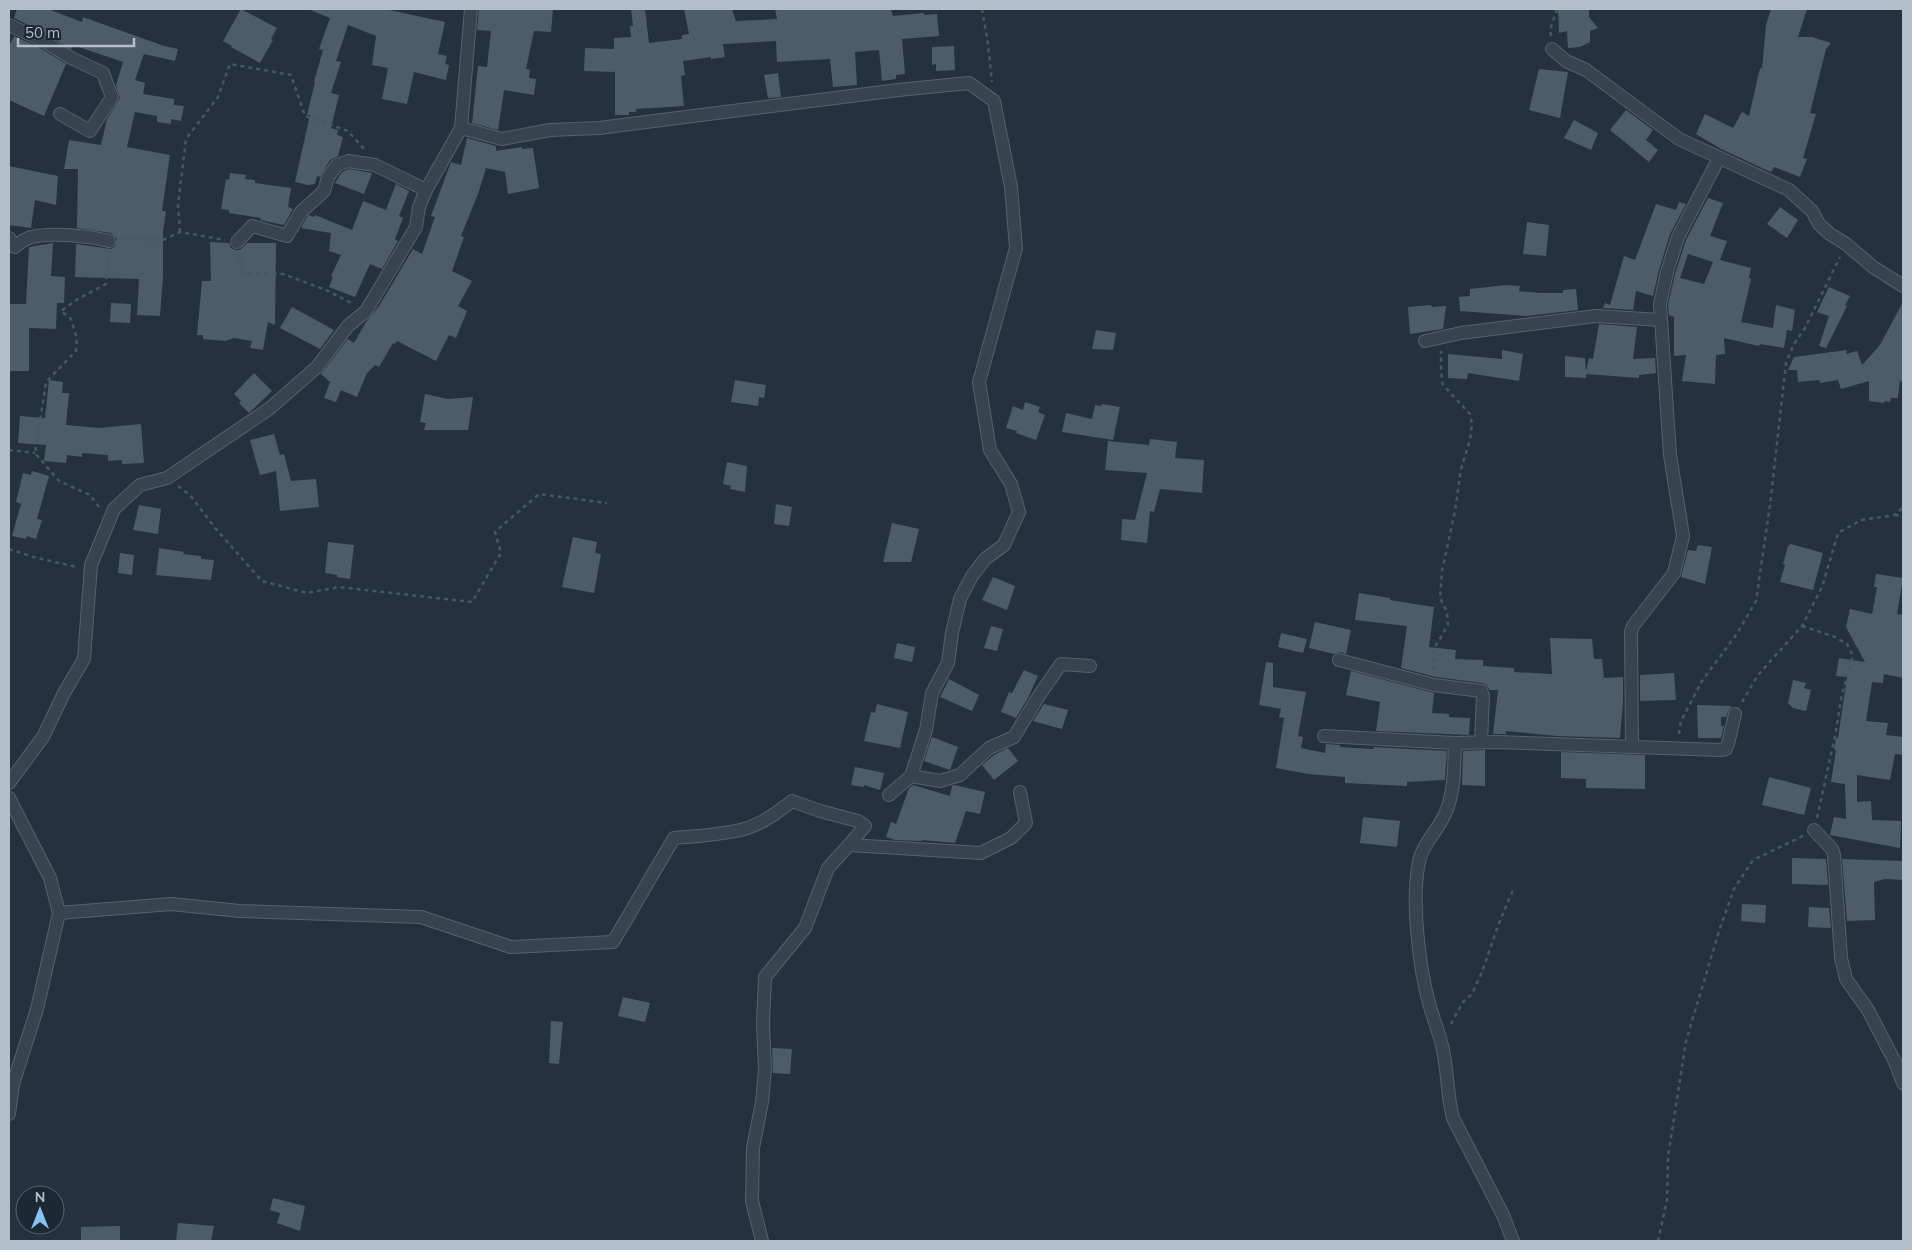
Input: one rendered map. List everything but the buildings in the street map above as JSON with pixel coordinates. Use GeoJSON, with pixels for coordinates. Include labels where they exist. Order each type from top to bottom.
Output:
{"type":"FeatureCollection","features":[{"type":"Feature","properties":{"kind":"street"},"geometry":{"type":"LineString","coordinates":[[9,783],[43,737],[64,693],[84,659],[91,569],[114,508],[140,484],[167,478],[269,409],[317,367],[348,326],[366,311],[416,227],[419,207],[426,190],[461,128],[471,9]]}},
{"type":"Feature","properties":{"kind":"street"},"geometry":{"type":"LineString","coordinates":[[9,25],[44,41],[71,58],[103,73],[112,97],[90,131],[60,114]]}},
{"type":"Feature","properties":{"kind":"street"},"geometry":{"type":"LineString","coordinates":[[1552,49],[1566,61],[1586,70],[1679,139],[1789,190],[1812,210],[1819,224],[1873,267],[1903,286]]}},
{"type":"Feature","properties":{"kind":"street"},"geometry":{"type":"LineString","coordinates":[[461,128],[502,139],[550,130],[599,128],[889,91],[969,83],[994,101],[1011,187],[1016,248],[979,382],[990,450],[1011,484],[1019,512],[1004,545],[985,559],[972,576],[960,599],[952,633],[948,664],[932,693],[926,730],[911,776],[889,795]]}},
{"type":"Feature","properties":{"kind":"street"},"geometry":{"type":"LineString","coordinates":[[1632,748],[1631,632],[1633,626],[1674,573],[1683,536],[1670,455],[1660,304],[1667,272],[1678,237],[1719,158]]}},
{"type":"Feature","properties":{"kind":"street"},"geometry":{"type":"LineString","coordinates":[[237,242],[252,226],[287,236],[301,212],[324,191],[328,177],[337,165],[348,161],[376,165],[426,190]]}},
{"type":"Feature","properties":{"kind":"street"},"geometry":{"type":"LineString","coordinates":[[9,238],[15,247],[23,240],[38,236],[90,236],[109,242]]}},
{"type":"Feature","properties":{"kind":"street"},"geometry":{"type":"LineString","coordinates":[[1425,341],[1489,329],[1596,316],[1661,320]]}},
{"type":"Feature","properties":{"kind":"street"},"geometry":{"type":"LineString","coordinates":[[1339,660],[1434,685],[1482,692],[1481,742]]}},
{"type":"Feature","properties":{"kind":"street"},"geometry":{"type":"LineString","coordinates":[[911,776],[940,782],[960,775],[989,748],[1014,737],[1061,664],[1090,666]]}},
{"type":"Feature","properties":{"kind":"street"},"geometry":{"type":"LineString","coordinates":[[1324,736],[1455,743],[1481,742],[1632,748],[1726,749],[1735,714]]}},
{"type":"Feature","properties":{"kind":"street"},"geometry":{"type":"LineString","coordinates":[[1455,743],[1453,778],[1445,814],[1420,854],[1417,869],[1417,916],[1422,973],[1444,1052],[1453,1118],[1503,1215],[1513,1241]]}},
{"type":"Feature","properties":{"kind":"street"},"geometry":{"type":"LineString","coordinates":[[849,845],[981,853],[1011,838],[1026,823],[1020,792]]}},
{"type":"Feature","properties":{"kind":"street"},"geometry":{"type":"LineString","coordinates":[[9,798],[50,878],[59,913],[37,1009],[13,1084],[9,1114]]}},
{"type":"Feature","properties":{"kind":"street"},"geometry":{"type":"LineString","coordinates":[[59,913],[171,904],[249,912],[421,917],[511,947],[613,942],[674,838],[746,829],[776,814],[792,801],[858,821],[865,826],[828,868],[805,928],[765,977],[763,1024],[765,1069],[762,1102],[753,1148],[752,1201],[762,1241]]}},
{"type":"Feature","properties":{"kind":"street"},"geometry":{"type":"LineString","coordinates":[[1814,830],[1832,848],[1834,855],[1841,958],[1846,980],[1868,1010],[1895,1062],[1903,1083]]}},
{"type":"Feature","properties":{"kind":"path"},"geometry":{"type":"LineString","coordinates":[[982,9],[994,101]]}},
{"type":"Feature","properties":{"kind":"path"},"geometry":{"type":"LineString","coordinates":[[1552,49],[1550,30],[1557,9]]}},
{"type":"Feature","properties":{"kind":"path"},"geometry":{"type":"LineString","coordinates":[[180,232],[178,205],[186,139],[218,97],[230,64],[291,75],[305,116],[348,131],[376,165]]}},
{"type":"Feature","properties":{"kind":"path"},"geometry":{"type":"LineString","coordinates":[[35,453],[46,382],[76,351],[78,339],[71,318],[61,311],[78,299],[106,284],[109,242],[129,238],[163,240],[180,232],[237,242],[243,273],[283,274],[326,290],[366,311]]}},
{"type":"Feature","properties":{"kind":"path"},"geometry":{"type":"LineString","coordinates":[[1676,748],[1681,721],[1702,681],[1736,635],[1756,601],[1770,505],[1786,363],[1846,244]]}},
{"type":"Feature","properties":{"kind":"path"},"geometry":{"type":"LineString","coordinates":[[1434,685],[1435,647],[1448,624],[1448,612],[1440,598],[1442,571],[1454,519],[1461,468],[1470,440],[1472,424],[1470,414],[1443,385],[1440,337]]}},
{"type":"Feature","properties":{"kind":"path"},"geometry":{"type":"LineString","coordinates":[[9,450],[35,453],[59,481],[90,495],[109,520]]}},
{"type":"Feature","properties":{"kind":"path"},"geometry":{"type":"LineString","coordinates":[[167,478],[190,495],[262,581],[307,592],[339,587],[472,602],[501,553],[495,532],[539,494],[607,503]]}},
{"type":"Feature","properties":{"kind":"path"},"geometry":{"type":"LineString","coordinates":[[1895,515],[1903,507]]}},
{"type":"Feature","properties":{"kind":"path"},"geometry":{"type":"LineString","coordinates":[[1735,714],[1758,675],[1802,626],[1822,587],[1838,533],[1860,520],[1895,515],[1903,516]]}},
{"type":"Feature","properties":{"kind":"path"},"geometry":{"type":"LineString","coordinates":[[9,549],[32,557],[91,569]]}},
{"type":"Feature","properties":{"kind":"path"},"geometry":{"type":"LineString","coordinates":[[1658,1241],[1667,1200],[1668,1157],[1686,1041],[1720,928],[1734,889],[1753,860],[1814,830],[1836,736],[1842,694],[1853,656],[1847,644],[1835,637],[1802,626]]}},
{"type":"Feature","properties":{"kind":"path"},"geometry":{"type":"LineString","coordinates":[[1450,1026],[1464,1002],[1472,994],[1513,890]]}}]}
